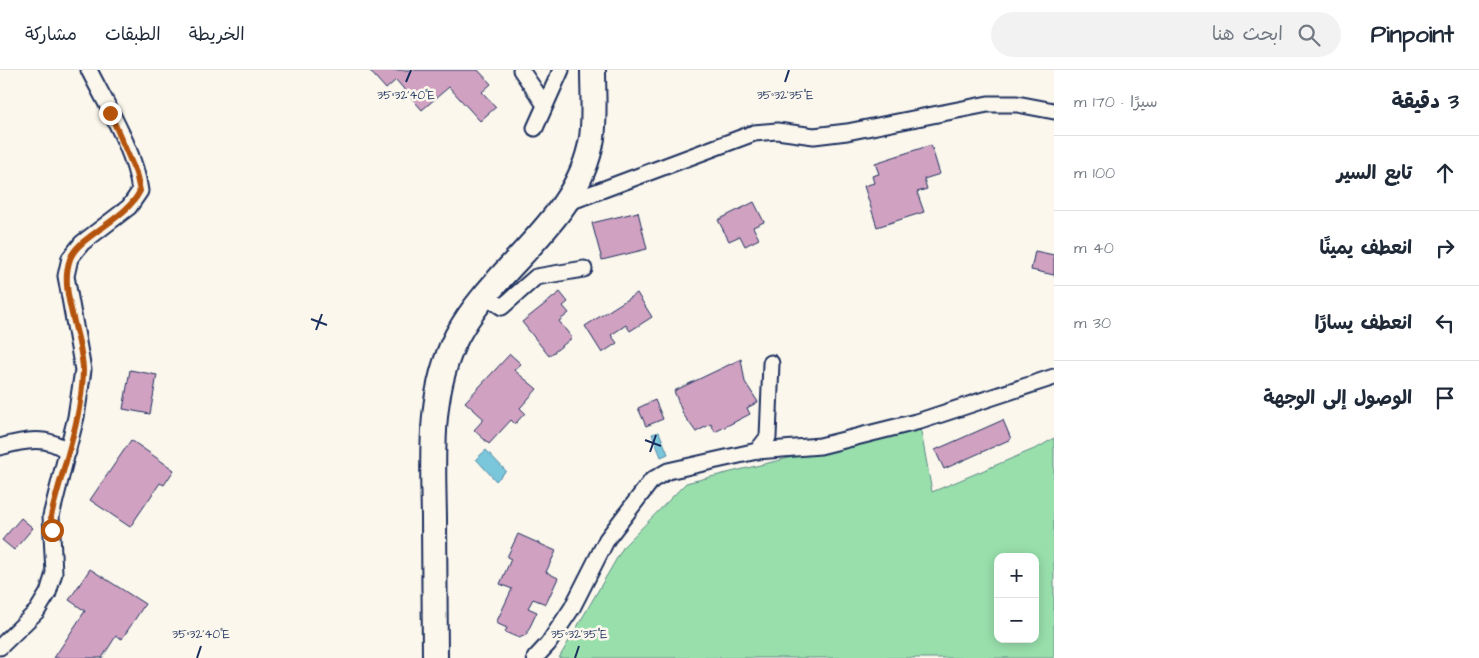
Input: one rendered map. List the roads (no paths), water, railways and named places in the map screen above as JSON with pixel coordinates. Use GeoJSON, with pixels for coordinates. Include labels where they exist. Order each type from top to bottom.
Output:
{"type":"FeatureCollection","features":[{"type":"Feature","properties":{"kind":"main road"},"geometry":{"type":"LineString","coordinates":[[435,658],[433,458],[437,395],[457,336],[484,295],[564,204],[576,185],[585,164],[592,138],[593,70]]}},
{"type":"Feature","properties":{"kind":"street"},"geometry":{"type":"LineString","coordinates":[[0,647],[27,623],[48,593],[54,573],[51,516],[76,417],[83,370],[68,290],[68,267],[74,250],[129,207],[140,191],[136,173],[123,140],[89,70]]}},
{"type":"Feature","properties":{"kind":"street"},"geometry":{"type":"LineString","coordinates":[[521,70],[545,105]]}},
{"type":"Feature","properties":{"kind":"street"},"geometry":{"type":"LineString","coordinates":[[535,128],[561,70]]}},
{"type":"Feature","properties":{"kind":"street"},"geometry":{"type":"LineString","coordinates":[[564,204],[754,133],[777,131],[814,136],[847,132],[988,104],[1017,104],[1054,111]]}},
{"type":"Feature","properties":{"kind":"street"},"geometry":{"type":"LineString","coordinates":[[484,295],[502,306],[536,277],[584,269]]}},
{"type":"Feature","properties":{"kind":"street"},"geometry":{"type":"LineString","coordinates":[[757,451],[768,438],[771,363]]}},
{"type":"Feature","properties":{"kind":"street"},"geometry":{"type":"LineString","coordinates":[[535,658],[551,640],[572,608],[607,539],[652,480],[668,471],[757,451],[820,446],[920,421],[1054,376]]}},
{"type":"Feature","properties":{"kind":"street"},"geometry":{"type":"LineString","coordinates":[[0,447],[26,441],[50,441],[68,452]]}},
{"type":"Feature","properties":{"kind":"water"},"geometry":{"type":"Polygon","coordinates":[[[659,432],[668,454],[661,457],[652,434],[659,432]]]}},
{"type":"Feature","properties":{"kind":"water"},"geometry":{"type":"Polygon","coordinates":[[[486,450],[506,471],[496,481],[476,459],[486,450]]]}}]}
